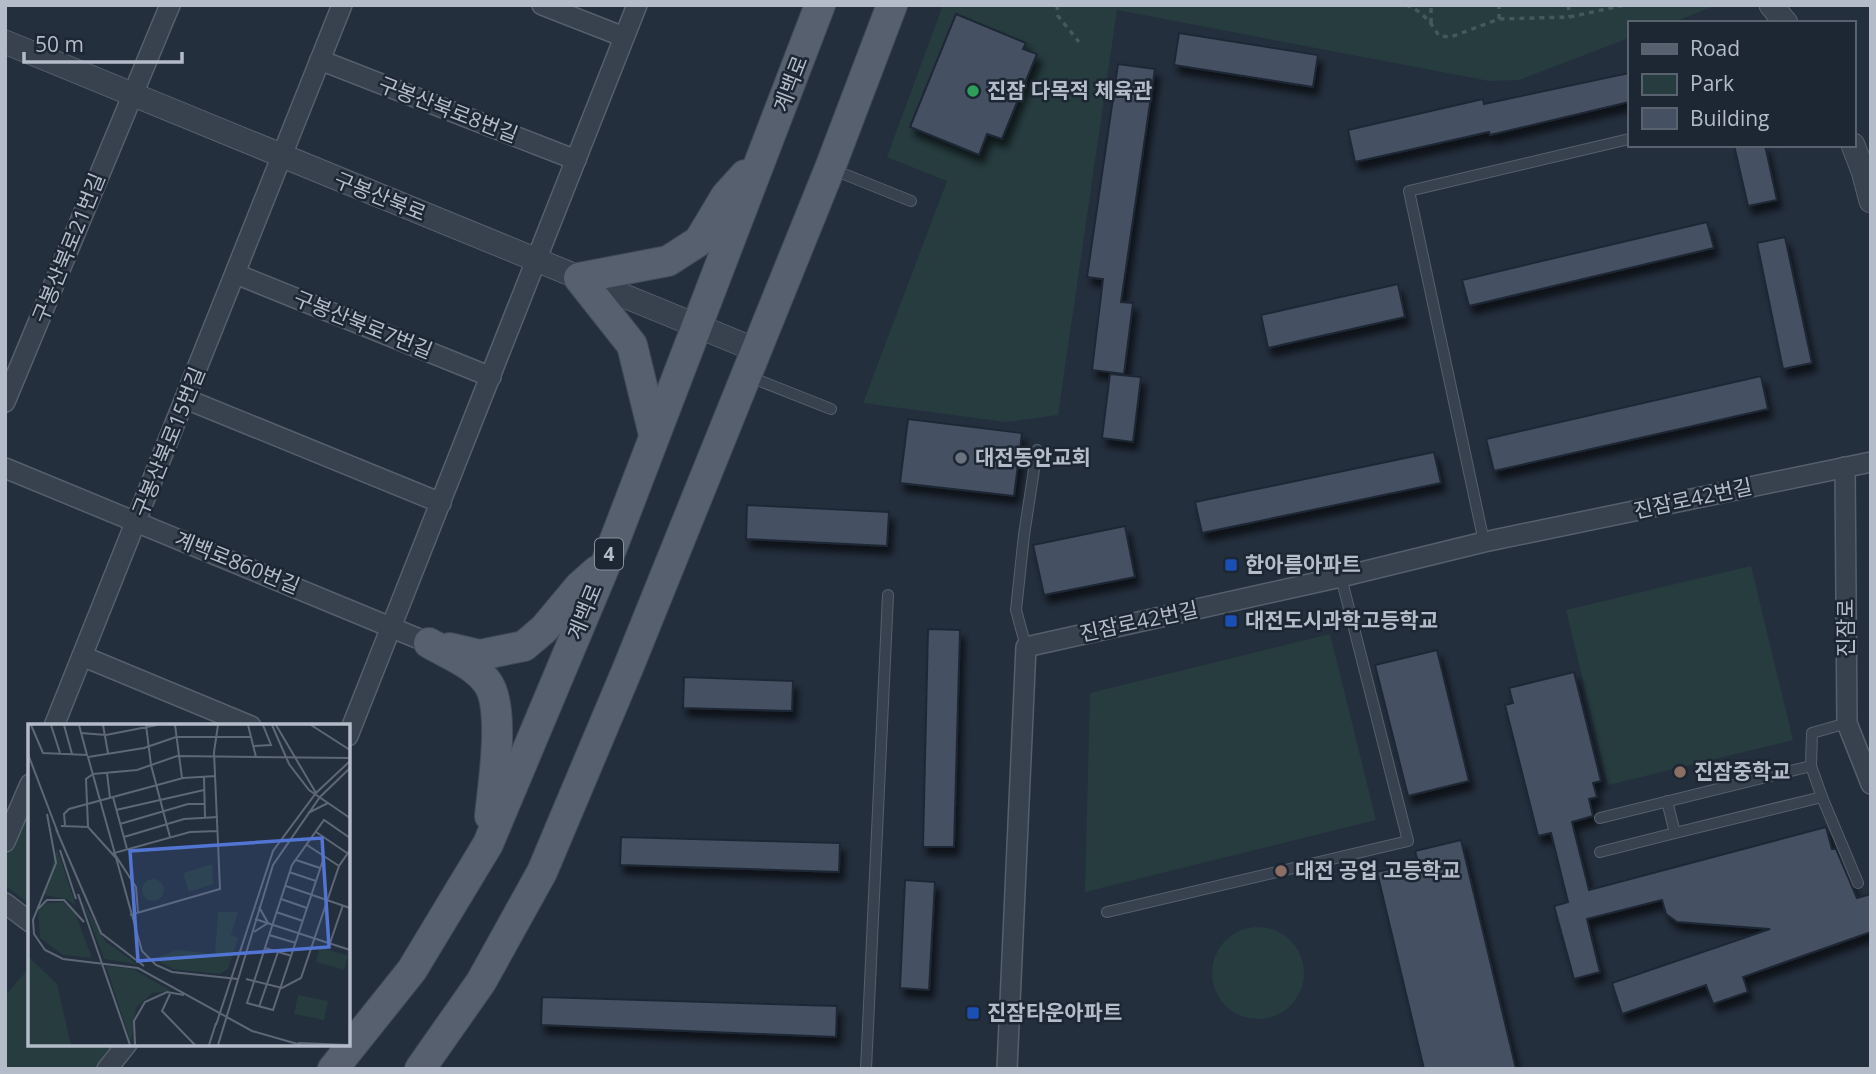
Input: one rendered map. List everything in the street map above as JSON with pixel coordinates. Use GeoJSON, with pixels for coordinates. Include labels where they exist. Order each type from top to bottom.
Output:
{"type":"FeatureCollection","features":[{"type":"Feature","properties":{"kind":"main road","name":"계백로"},"geometry":{"type":"LineString","coordinates":[[332,1069],[412,970],[488,844],[606,563],[820,5]]}},
{"type":"Feature","properties":{"kind":"main road"},"geometry":{"type":"LineString","coordinates":[[420,1069],[481,982],[541,872],[628,668],[830,168],[892,5]]}},
{"type":"Feature","properties":{"kind":"main road"},"geometry":{"type":"LineString","coordinates":[[654,435],[632,345],[579,278],[668,261],[699,241],[726,196],[763,154]]}},
{"type":"Feature","properties":{"kind":"main road"},"geometry":{"type":"LineString","coordinates":[[429,643],[480,655],[524,646],[544,629],[580,586],[606,563]]}},
{"type":"Feature","properties":{"kind":"main road"},"geometry":{"type":"LineString","coordinates":[[429,643],[475,670],[488,682],[495,698],[495,765],[488,844]]}},
{"type":"Feature","properties":{"kind":"street","name":"구봉산북로21번길"},"geometry":{"type":"LineString","coordinates":[[5,402],[170,5]]}},
{"type":"Feature","properties":{"kind":"street","name":"구봉산북로15번길"},"geometry":{"type":"LineString","coordinates":[[55,724],[236,274],[279,156],[342,5]]}},
{"type":"Feature","properties":{"kind":"street"},"geometry":{"type":"LineString","coordinates":[[542,5],[624,37]]}},
{"type":"Feature","properties":{"kind":"street"},"geometry":{"type":"LineString","coordinates":[[350,731],[637,5]]}},
{"type":"Feature","properties":{"kind":"street"},"geometry":{"type":"LineString","coordinates":[[1771,5],[1784,21]]}},
{"type":"Feature","properties":{"kind":"street","name":"구봉산북로"},"geometry":{"type":"LineString","coordinates":[[5,42],[696,326],[751,363]]}},
{"type":"Feature","properties":{"kind":"street","name":"구봉산북로8번길"},"geometry":{"type":"LineString","coordinates":[[320,60],[576,160]]}},
{"type":"Feature","properties":{"kind":"street"},"geometry":{"type":"LineString","coordinates":[[1854,147],[1871,201]]}},
{"type":"Feature","properties":{"kind":"street","name":"구봉산북로7번길"},"geometry":{"type":"LineString","coordinates":[[236,274],[491,377]]}},
{"type":"Feature","properties":{"kind":"street"},"geometry":{"type":"LineString","coordinates":[[186,399],[440,503]]}},
{"type":"Feature","properties":{"kind":"street","name":"진잠로42번길"},"geometry":{"type":"LineString","coordinates":[[1026,648],[1484,542],[1871,462]]}},
{"type":"Feature","properties":{"kind":"street","name":"진잠로"},"geometry":{"type":"LineString","coordinates":[[1845,467],[1847,723],[1871,784]]}},
{"type":"Feature","properties":{"kind":"street","name":"계백로860번길"},"geometry":{"type":"LineString","coordinates":[[5,468],[429,643]]}},
{"type":"Feature","properties":{"kind":"street"},"geometry":{"type":"LineString","coordinates":[[1007,1069],[1026,648]]}},
{"type":"Feature","properties":{"kind":"street"},"geometry":{"type":"LineString","coordinates":[[82,656],[246,724]]}},
{"type":"Feature","properties":{"kind":"street"},"geometry":{"type":"LineString","coordinates":[[5,842],[28,789]]}},
{"type":"Feature","properties":{"kind":"street"},"geometry":{"type":"LineString","coordinates":[[5,902],[28,920]]}},
{"type":"Feature","properties":{"kind":"street"},"geometry":{"type":"LineString","coordinates":[[107,1069],[125,1046]]}},
{"type":"Feature","properties":{"kind":"lane"},"geometry":{"type":"LineString","coordinates":[[1484,542],[1409,191],[1628,139]]}},
{"type":"Feature","properties":{"kind":"lane"},"geometry":{"type":"LineString","coordinates":[[830,168],[911,201]]}},
{"type":"Feature","properties":{"kind":"lane"},"geometry":{"type":"LineString","coordinates":[[751,363],[831,408]]}},
{"type":"Feature","properties":{"kind":"lane"},"geometry":{"type":"LineString","coordinates":[[1026,648],[1016,610],[1037,450]]}},
{"type":"Feature","properties":{"kind":"lane"},"geometry":{"type":"LineString","coordinates":[[1107,912],[1408,841],[1341,577]]}},
{"type":"Feature","properties":{"kind":"lane"},"geometry":{"type":"LineString","coordinates":[[866,1069],[888,595]]}},
{"type":"Feature","properties":{"kind":"lane"},"geometry":{"type":"LineString","coordinates":[[1847,723],[1812,733],[1811,766],[1858,883]]}},
{"type":"Feature","properties":{"kind":"lane"},"geometry":{"type":"LineString","coordinates":[[1600,818],[1811,766]]}},
{"type":"Feature","properties":{"kind":"lane"},"geometry":{"type":"LineString","coordinates":[[1600,852],[1822,797]]}},
{"type":"Feature","properties":{"kind":"lane"},"geometry":{"type":"LineString","coordinates":[[1667,801],[1675,833]]}},
{"type":"Feature","properties":{"kind":"path"},"geometry":{"type":"LineString","coordinates":[[1057,5],[1058,16],[1079,42]]}},
{"type":"Feature","properties":{"kind":"path"},"geometry":{"type":"LineString","coordinates":[[1406,5],[1415,8],[1431,23],[1439,36],[1451,37],[1499,19],[1570,17],[1624,5]]}},
{"type":"Feature","properties":{"kind":"path"},"geometry":{"type":"LineString","coordinates":[[1431,5],[1431,23]]}},
{"type":"Feature","properties":{"kind":"path"},"geometry":{"type":"LineString","coordinates":[[1499,5],[1499,19]]}},
{"type":"Feature","properties":{"kind":"path"},"geometry":{"type":"LineString","coordinates":[[1568,5],[1570,17]]}},
{"type":"Feature","properties":{"kind":"green space"},"geometry":{"type":"Polygon","coordinates":[[[943,5],[1717,5],[1676,21],[1628,21],[1628,38],[1519,80],[1489,81],[1117,10],[1058,415],[1006,422],[863,403],[947,181],[887,157],[943,5]]]}},
{"type":"Feature","properties":{"kind":"green space"},"geometry":{"type":"Polygon","coordinates":[[[1751,566],[1793,740],[1608,785],[1566,610],[1751,566]]]}},
{"type":"Feature","properties":{"kind":"green space"},"geometry":{"type":"Polygon","coordinates":[[[1330,634],[1376,820],[1085,892],[1090,693],[1330,634]]]}},
{"type":"Feature","properties":{"kind":"green space"},"geometry":{"type":"Polygon","coordinates":[[[28,816],[28,903],[5,885],[5,858],[28,816]]]}},
{"type":"Feature","properties":{"kind":"green space"},"geometry":{"type":"Polygon","coordinates":[[[1258,927],[1276,931],[1291,940],[1300,955],[1304,973],[1300,991],[1291,1006],[1276,1015],[1258,1019],[1240,1015],[1225,1006],[1216,991],[1212,973],[1216,955],[1225,940],[1240,931],[1258,927]]]}},
{"type":"Feature","properties":{"kind":"green space"},"geometry":{"type":"Polygon","coordinates":[[[28,969],[28,1046],[118,1046],[99,1069],[5,1069],[5,996],[28,969]]]}},
{"type":"Feature","properties":{"kind":"building","name":"진잠 다목적 체육관"},"geometry":{"type":"Polygon","coordinates":[[[956,14],[1026,43],[1023,49],[1037,54],[1002,139],[987,134],[979,155],[910,127],[956,14]]]}},
{"type":"Feature","properties":{"kind":"building"},"geometry":{"type":"Polygon","coordinates":[[[1179,33],[1318,55],[1313,87],[1174,65],[1179,33]]]}},
{"type":"Feature","properties":{"kind":"building"},"geometry":{"type":"Polygon","coordinates":[[[1118,64],[1155,69],[1121,302],[1133,303],[1124,374],[1092,370],[1103,279],[1087,277],[1118,64]]]}},
{"type":"Feature","properties":{"kind":"building"},"geometry":{"type":"Polygon","coordinates":[[[1628,73],[1628,102],[1490,135],[1489,132],[1355,162],[1348,130],[1483,99],[1484,104],[1628,73]]]}},
{"type":"Feature","properties":{"kind":"building"},"geometry":{"type":"Polygon","coordinates":[[[1734,147],[1765,147],[1777,200],[1748,206],[1734,147]]]}},
{"type":"Feature","properties":{"kind":"building"},"geometry":{"type":"Polygon","coordinates":[[[1707,222],[1714,248],[1469,306],[1462,280],[1707,222]]]}},
{"type":"Feature","properties":{"kind":"building"},"geometry":{"type":"Polygon","coordinates":[[[1785,237],[1812,363],[1783,369],[1757,243],[1785,237]]]}},
{"type":"Feature","properties":{"kind":"building"},"geometry":{"type":"Polygon","coordinates":[[[1398,284],[1405,317],[1268,348],[1261,315],[1398,284]]]}},
{"type":"Feature","properties":{"kind":"building"},"geometry":{"type":"Polygon","coordinates":[[[1110,374],[1141,377],[1133,442],[1102,438],[1110,374]]]}},
{"type":"Feature","properties":{"kind":"building"},"geometry":{"type":"Polygon","coordinates":[[[1761,376],[1768,409],[1494,471],[1486,439],[1761,376]]]}},
{"type":"Feature","properties":{"kind":"building","name":"대전동안교회"},"geometry":{"type":"Polygon","coordinates":[[[908,419],[1022,433],[1014,496],[900,483],[908,419]]]}},
{"type":"Feature","properties":{"kind":"building"},"geometry":{"type":"Polygon","coordinates":[[[1434,452],[1441,483],[1202,533],[1195,502],[1434,452]]]}},
{"type":"Feature","properties":{"kind":"building"},"geometry":{"type":"Polygon","coordinates":[[[747,505],[889,512],[887,546],[746,539],[747,505]]]}},
{"type":"Feature","properties":{"kind":"building"},"geometry":{"type":"Polygon","coordinates":[[[1125,526],[1135,577],[1044,595],[1033,545],[1125,526]]]}},
{"type":"Feature","properties":{"kind":"building"},"geometry":{"type":"Polygon","coordinates":[[[928,629],[960,630],[954,847],[923,847],[928,629]]]}},
{"type":"Feature","properties":{"kind":"building"},"geometry":{"type":"Polygon","coordinates":[[[1437,650],[1469,781],[1408,796],[1375,665],[1437,650]]]}},
{"type":"Feature","properties":{"kind":"building"},"geometry":{"type":"Polygon","coordinates":[[[1574,672],[1601,781],[1593,783],[1597,797],[1589,799],[1593,816],[1572,822],[1589,890],[1826,827],[1832,849],[1836,849],[1857,898],[1871,894],[1871,932],[1743,977],[1748,992],[1713,1004],[1706,985],[1622,1014],[1612,983],[1770,929],[1677,922],[1666,914],[1662,900],[1587,919],[1600,972],[1574,979],[1554,906],[1568,902],[1551,833],[1538,836],[1505,705],[1513,703],[1509,688],[1574,672]]]}},
{"type":"Feature","properties":{"kind":"building"},"geometry":{"type":"Polygon","coordinates":[[[684,677],[793,681],[792,711],[683,708],[684,677]]]}},
{"type":"Feature","properties":{"kind":"building"},"geometry":{"type":"Polygon","coordinates":[[[621,837],[840,843],[839,872],[620,865],[621,837]]]}},
{"type":"Feature","properties":{"kind":"building"},"geometry":{"type":"Polygon","coordinates":[[[1461,840],[1516,1069],[1424,1069],[1377,872],[1418,862],[1415,851],[1461,840]]]}},
{"type":"Feature","properties":{"kind":"building"},"geometry":{"type":"Polygon","coordinates":[[[905,880],[935,882],[929,990],[900,988],[905,880]]]}},
{"type":"Feature","properties":{"kind":"building"},"geometry":{"type":"Polygon","coordinates":[[[542,997],[837,1006],[836,1037],[541,1025],[542,997]]]}},
{"type":"Feature","properties":{"kind":"place","name":"진잠 다목적 체육관"},"geometry":{"type":"Point","coordinates":[973,91]}},
{"type":"Feature","properties":{"kind":"place","name":"대전동안교회"},"geometry":{"type":"Point","coordinates":[961,458]}},
{"type":"Feature","properties":{"kind":"place","name":"한아름아파트"},"geometry":{"type":"Point","coordinates":[1231,565]}},
{"type":"Feature","properties":{"kind":"place","name":"대전도시과학고등학교"},"geometry":{"type":"Point","coordinates":[1231,621]}},
{"type":"Feature","properties":{"kind":"place","name":"진잠중학교"},"geometry":{"type":"Point","coordinates":[1680,772]}},
{"type":"Feature","properties":{"kind":"place","name":"대전 공업 고등학교"},"geometry":{"type":"Point","coordinates":[1281,871]}},
{"type":"Feature","properties":{"kind":"place","name":"진잠타운아파트"},"geometry":{"type":"Point","coordinates":[973,1013]}}]}
